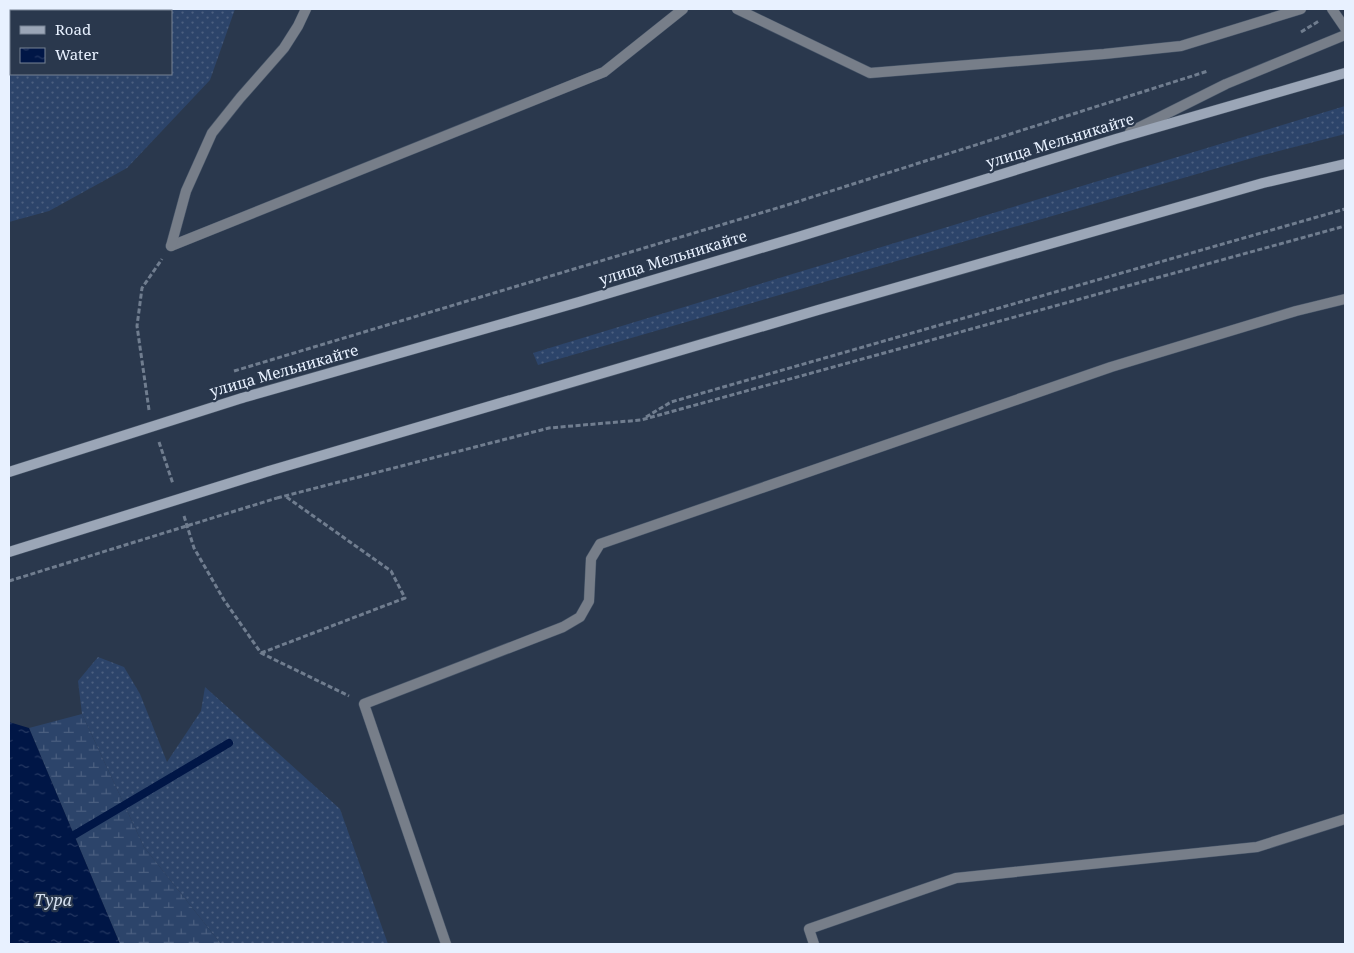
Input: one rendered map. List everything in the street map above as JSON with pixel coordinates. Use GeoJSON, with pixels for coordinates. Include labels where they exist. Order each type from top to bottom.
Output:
{"type":"FeatureCollection","features":[{"type":"Feature","properties":{"kind":"main road","name":"улица Мельникайте"},"geometry":{"type":"LineString","coordinates":[[9,472],[242,398],[770,245],[1116,139],[1345,73]]}},
{"type":"Feature","properties":{"kind":"main road"},"geometry":{"type":"LineString","coordinates":[[9,552],[269,470],[979,264],[1263,184],[1345,164]]}},
{"type":"Feature","properties":{"kind":"street"},"geometry":{"type":"LineString","coordinates":[[306,9],[284,48],[212,133],[186,190],[171,246],[604,72],[683,9]]}},
{"type":"Feature","properties":{"kind":"street"},"geometry":{"type":"LineString","coordinates":[[737,9],[870,73],[1181,46],[1301,9]]}},
{"type":"Feature","properties":{"kind":"street"},"geometry":{"type":"LineString","coordinates":[[1333,10],[1345,28]]}},
{"type":"Feature","properties":{"kind":"street"},"geometry":{"type":"LineString","coordinates":[[1116,139],[1226,84],[1345,36]]}},
{"type":"Feature","properties":{"kind":"street"},"geometry":{"type":"LineString","coordinates":[[446,944],[364,704],[563,627],[580,617],[589,600],[591,559],[600,544],[1111,367],[1296,311],[1345,299]]}},
{"type":"Feature","properties":{"kind":"street"},"geometry":{"type":"LineString","coordinates":[[814,944],[809,929],[956,878],[1257,847],[1345,819]]}},
{"type":"Feature","properties":{"kind":"path"},"geometry":{"type":"LineString","coordinates":[[1293,37],[1333,10]]}},
{"type":"Feature","properties":{"kind":"path"},"geometry":{"type":"LineString","coordinates":[[234,371],[784,206],[1211,70]]}},
{"type":"Feature","properties":{"kind":"path"},"geometry":{"type":"LineString","coordinates":[[641,420],[671,402],[1345,208]]}},
{"type":"Feature","properties":{"kind":"path"},"geometry":{"type":"LineString","coordinates":[[9,582],[285,495],[549,428],[641,420],[1345,226]]}},
{"type":"Feature","properties":{"kind":"path"},"geometry":{"type":"LineString","coordinates":[[261,653],[406,598],[391,571],[285,495]]}},
{"type":"Feature","properties":{"kind":"green space"},"geometry":{"type":"Polygon","coordinates":[[[9,9],[235,9],[210,80],[127,168],[49,211],[9,222],[9,9]]]}},
{"type":"Feature","properties":{"kind":"green space"},"geometry":{"type":"Polygon","coordinates":[[[1345,106],[1345,134],[1259,156],[538,365],[533,353],[1345,106]]]}},
{"type":"Feature","properties":{"kind":"green space"},"geometry":{"type":"Polygon","coordinates":[[[98,657],[124,667],[140,694],[167,762],[201,711],[205,687],[340,809],[388,944],[221,944],[144,847],[82,714],[78,681],[98,657]]]}},
{"type":"Feature","properties":{"kind":"green space"},"geometry":{"type":"Polygon","coordinates":[[[82,714],[144,847],[221,944],[120,944],[29,728],[82,714]]]}},
{"type":"Feature","properties":{"kind":"water","name":"Тура"},"geometry":{"type":"Polygon","coordinates":[[[9,722],[29,728],[120,944],[9,944],[9,722]]]}},
{"type":"Feature","properties":{"kind":"waterway"},"geometry":{"type":"LineString","coordinates":[[74,835],[229,743]]}}]}
